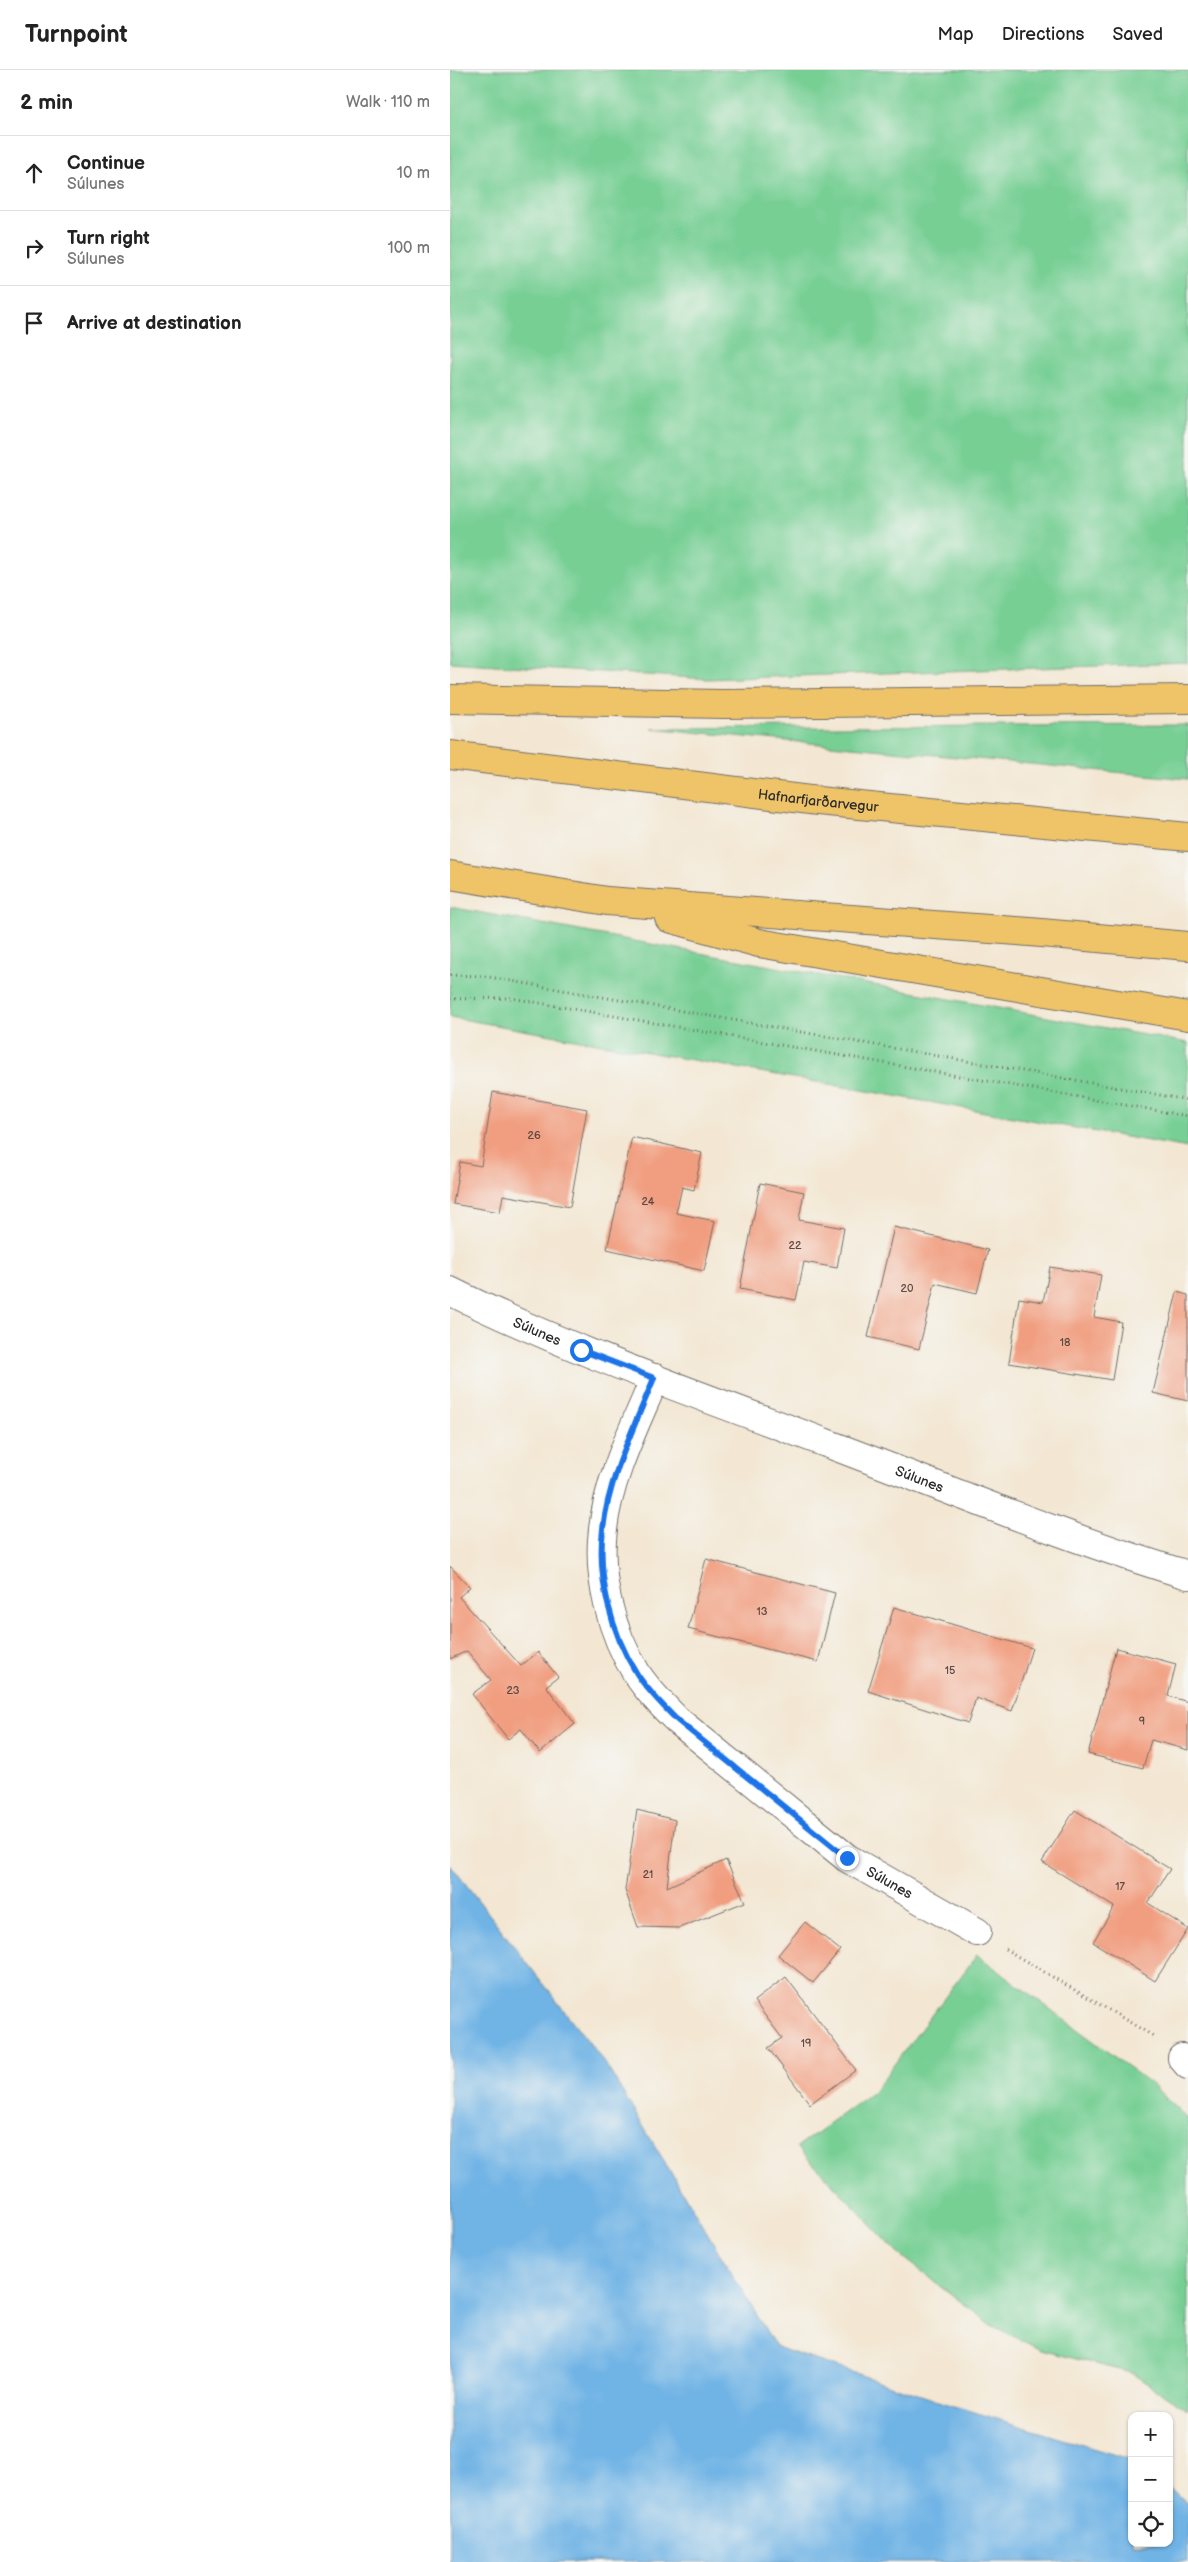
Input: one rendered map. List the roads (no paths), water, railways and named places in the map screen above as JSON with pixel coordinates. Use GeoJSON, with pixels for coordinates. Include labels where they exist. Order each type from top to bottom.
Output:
{"type":"FeatureCollection","features":[{"type":"Feature","properties":{"kind":"main road"},"geometry":{"type":"LineString","coordinates":[[450,699],[723,704],[1188,699]]}},
{"type":"Feature","properties":{"kind":"main road","name":"Hafnarfjarðarvegur"},"geometry":{"type":"LineString","coordinates":[[450,755],[818,801],[1188,837]]}},
{"type":"Feature","properties":{"kind":"main road"},"geometry":{"type":"LineString","coordinates":[[450,875],[607,901],[1030,932],[1188,946]]}},
{"type":"Feature","properties":{"kind":"main road"},"geometry":{"type":"LineString","coordinates":[[607,901],[759,943],[1188,1016]]}},
{"type":"Feature","properties":{"kind":"street","name":"Súlunes"},"geometry":{"type":"LineString","coordinates":[[450,1291],[581,1350],[1086,1541],[1188,1575]]}},
{"type":"Feature","properties":{"kind":"street","name":"Súlunes"},"geometry":{"type":"LineString","coordinates":[[654,1378],[627,1443],[609,1498],[603,1528],[601,1559],[606,1592],[619,1638],[637,1674],[656,1699],[677,1720],[847,1858],[977,1932]]}},
{"type":"Feature","properties":{"kind":"water"},"geometry":{"type":"Polygon","coordinates":[[[450,1864],[605,2063],[776,2347],[948,2404],[1128,2459],[1128,2547],[1173,2547],[1173,2491],[1188,2502],[1188,2562],[450,2562],[450,1864]]]}}]}
